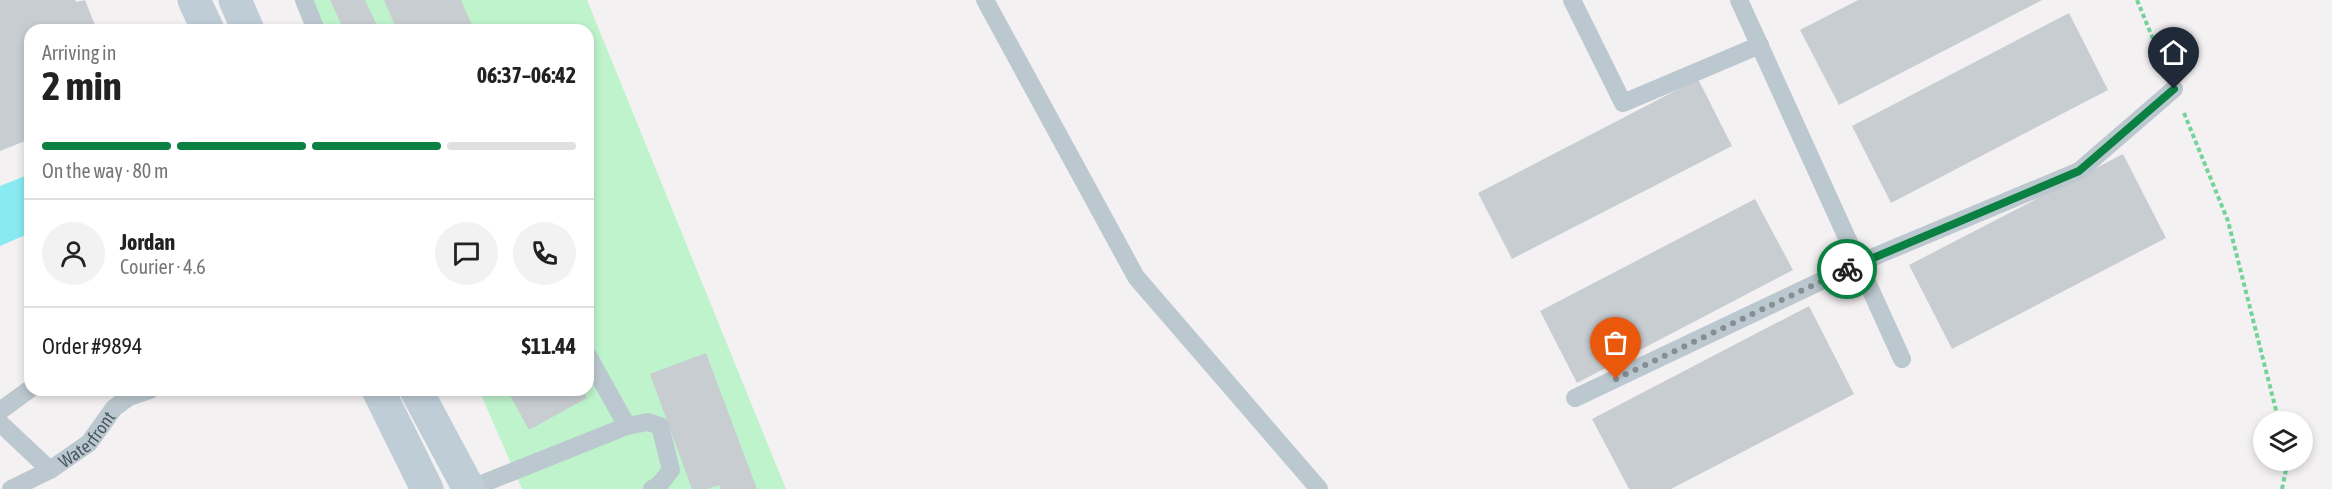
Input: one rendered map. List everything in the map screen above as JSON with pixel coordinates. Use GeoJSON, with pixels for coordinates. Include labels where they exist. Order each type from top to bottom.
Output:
{"type":"FeatureCollection","features":[{"type":"Feature","properties":{"kind":"street"},"geometry":{"type":"LineString","coordinates":[[194,0],[205,24]]}},
{"type":"Feature","properties":{"kind":"street"},"geometry":{"type":"LineString","coordinates":[[235,0],[245,24]]}},
{"type":"Feature","properties":{"kind":"street"},"geometry":{"type":"LineString","coordinates":[[381,396],[427,489]]}},
{"type":"Feature","properties":{"kind":"street"},"geometry":{"type":"LineString","coordinates":[[419,396],[469,489]]}},
{"type":"Feature","properties":{"kind":"lane"},"geometry":{"type":"LineString","coordinates":[[304,0],[314,24]]}},
{"type":"Feature","properties":{"kind":"lane"},"geometry":{"type":"LineString","coordinates":[[985,0],[1136,277],[1319,489]]}},
{"type":"Feature","properties":{"kind":"lane"},"geometry":{"type":"LineString","coordinates":[[1572,0],[1623,104],[1760,45]]}},
{"type":"Feature","properties":{"kind":"lane"},"geometry":{"type":"LineString","coordinates":[[1739,0],[1902,359]]}},
{"type":"Feature","properties":{"kind":"lane"},"geometry":{"type":"LineString","coordinates":[[1575,398],[1859,263],[2079,171],[2174,89]]}},
{"type":"Feature","properties":{"kind":"lane"},"geometry":{"type":"LineString","coordinates":[[594,367],[627,426]]}},
{"type":"Feature","properties":{"kind":"lane"},"geometry":{"type":"LineString","coordinates":[[0,411],[24,393]]}},
{"type":"Feature","properties":{"kind":"lane","name":"Waterfront"},"geometry":{"type":"LineString","coordinates":[[0,423],[50,470],[89,442],[114,408],[132,396]]}},
{"type":"Feature","properties":{"kind":"lane"},"geometry":{"type":"LineString","coordinates":[[469,489],[627,426],[648,422],[660,426],[671,470],[652,489]]}},
{"type":"Feature","properties":{"kind":"lane"},"geometry":{"type":"LineString","coordinates":[[11,489],[50,470]]}},
{"type":"Feature","properties":{"kind":"path"},"geometry":{"type":"LineString","coordinates":[[2137,0],[2228,221],[2276,411]]}},
{"type":"Feature","properties":{"kind":"path"},"geometry":{"type":"LineString","coordinates":[[2282,489],[2286,471]]}},
{"type":"Feature","properties":{"kind":"green space"},"geometry":{"type":"Polygon","coordinates":[[[310,0],[587,0],[786,489],[522,489],[482,396],[594,396],[594,24],[320,24],[310,0]]]}},
{"type":"Feature","properties":{"kind":"water"},"geometry":{"type":"Polygon","coordinates":[[[24,176],[24,236],[0,246],[0,186],[24,176]]]}},
{"type":"Feature","properties":{"kind":"building"},"geometry":{"type":"Polygon","coordinates":[[[0,0],[75,0],[76,2],[85,0],[95,24],[24,24],[24,141],[0,151],[0,0]]]}},
{"type":"Feature","properties":{"kind":"building"},"geometry":{"type":"Polygon","coordinates":[[[330,0],[365,0],[376,24],[341,24],[330,0]]]}},
{"type":"Feature","properties":{"kind":"building"},"geometry":{"type":"Polygon","coordinates":[[[384,0],[461,0],[471,24],[394,24],[384,0]]]}},
{"type":"Feature","properties":{"kind":"building"},"geometry":{"type":"Polygon","coordinates":[[[1858,0],[2042,0],[1839,105],[1800,30],[1858,0]]]}},
{"type":"Feature","properties":{"kind":"building"},"geometry":{"type":"Polygon","coordinates":[[[2069,13],[2108,90],[1891,203],[1852,126],[2069,13]]]}},
{"type":"Feature","properties":{"kind":"building"},"geometry":{"type":"Polygon","coordinates":[[[1698,79],[1732,146],[1512,259],[1478,193],[1698,79]]]}},
{"type":"Feature","properties":{"kind":"building"},"geometry":{"type":"Polygon","coordinates":[[[2123,154],[2166,238],[1952,349],[1909,265],[2123,154]]]}},
{"type":"Feature","properties":{"kind":"building"},"geometry":{"type":"Polygon","coordinates":[[[1755,199],[1793,270],[1577,383],[1540,311],[1755,199]]]}},
{"type":"Feature","properties":{"kind":"building"},"geometry":{"type":"Polygon","coordinates":[[[1809,306],[1854,394],[1671,489],[1629,489],[1592,419],[1809,306]]]}},
{"type":"Feature","properties":{"kind":"building"},"geometry":{"type":"Polygon","coordinates":[[[706,353],[757,489],[721,489],[719,485],[708,489],[692,489],[650,374],[706,353]]]}},
{"type":"Feature","properties":{"kind":"building"},"geometry":{"type":"Polygon","coordinates":[[[510,396],[586,396],[587,398],[529,430],[510,396]]]}},
{"type":"Feature","properties":{"kind":"way so far"},"geometry":{"type":"LineString","coordinates":[[1616,379],[1847,269]]}},
{"type":"Feature","properties":{"kind":"route"},"geometry":{"type":"LineString","coordinates":[[1847,269],[2079,171],[2174,89]]}}]}
